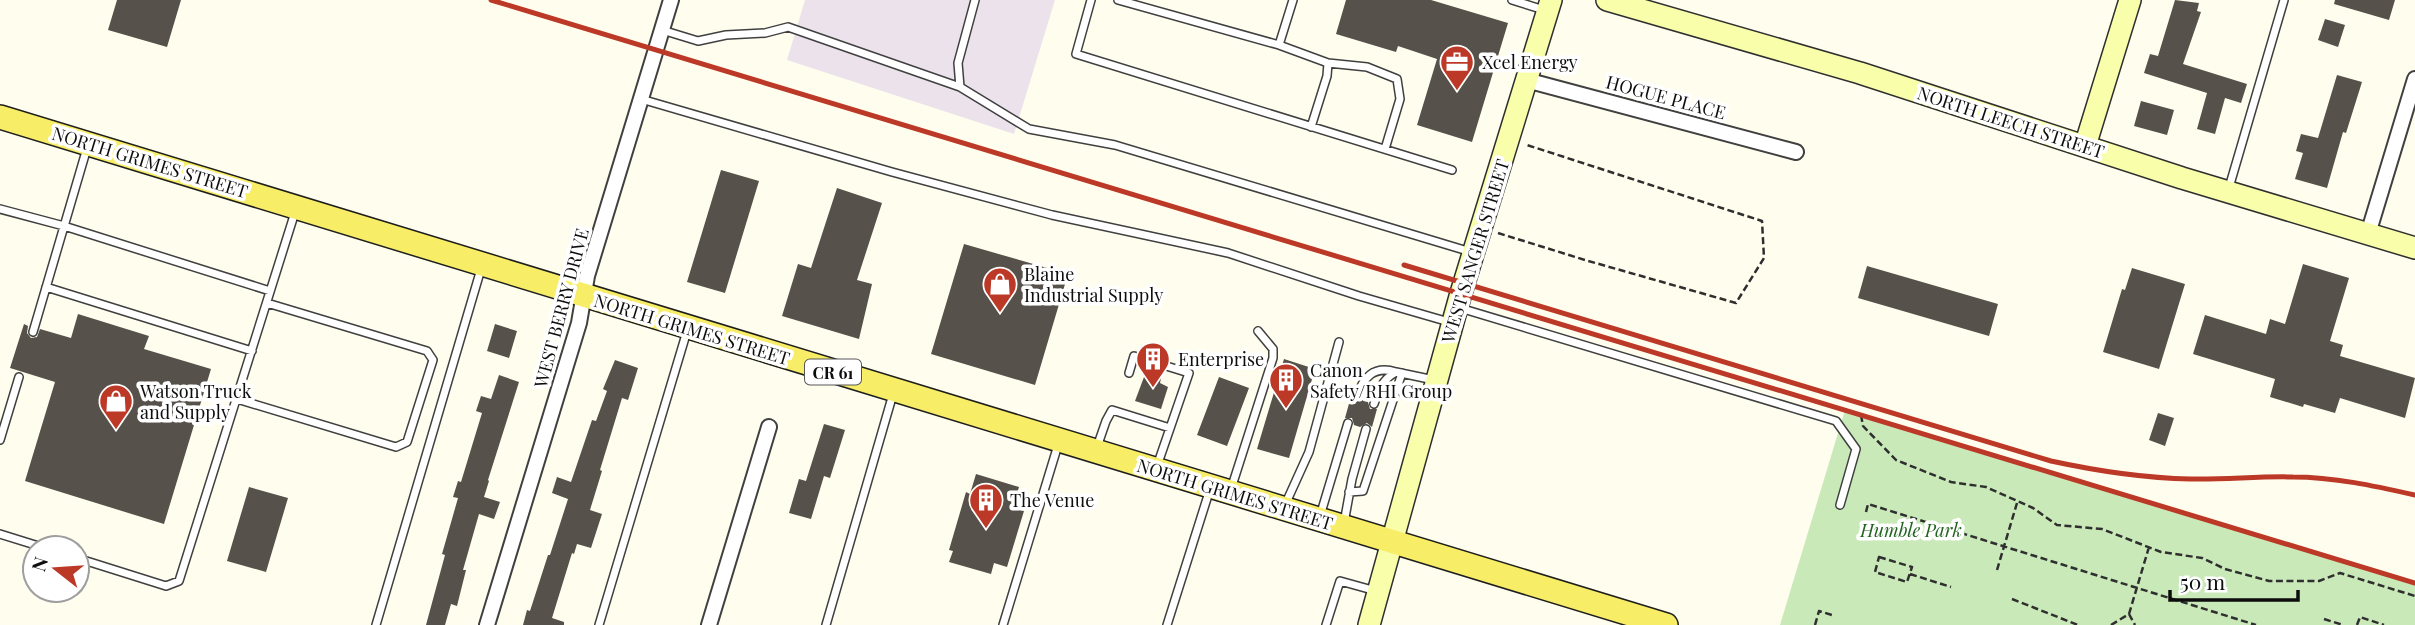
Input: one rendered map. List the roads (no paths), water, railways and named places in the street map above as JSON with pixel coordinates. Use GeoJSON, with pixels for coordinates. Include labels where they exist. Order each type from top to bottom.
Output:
{"type":"FeatureCollection","features":[{"type":"Feature","properties":{"kind":"main road","name":"NORTH GRIMES STREET"},"geometry":{"type":"LineString","coordinates":[[0,117],[1666,625]]}},
{"type":"Feature","properties":{"kind":"street","name":"WEST BERRY DRIVE"},"geometry":{"type":"LineString","coordinates":[[487,625],[579,323],[587,276],[671,0]]}},
{"type":"Feature","properties":{"kind":"street","name":"NORTH LEECH STREET"},"geometry":{"type":"LineString","coordinates":[[1607,0],[1860,73],[2227,192],[2415,248]]}},
{"type":"Feature","properties":{"kind":"street"},"geometry":{"type":"LineString","coordinates":[[2085,146],[2130,0]]}},
{"type":"Feature","properties":{"kind":"street","name":"WEST SANGER STREET"},"geometry":{"type":"LineString","coordinates":[[1369,625],[1455,315],[1549,6]]}},
{"type":"Feature","properties":{"kind":"street"},"geometry":{"type":"LineString","coordinates":[[2368,234],[2415,79]]}},
{"type":"Feature","properties":{"kind":"street","name":"HOGUE PLACE"},"geometry":{"type":"LineString","coordinates":[[1526,80],[1796,152]]}},
{"type":"Feature","properties":{"kind":"street"},"geometry":{"type":"LineString","coordinates":[[709,625],[769,427]]}},
{"type":"Feature","properties":{"kind":"lane"},"geometry":{"type":"LineString","coordinates":[[960,87],[958,63],[975,0]]}},
{"type":"Feature","properties":{"kind":"lane"},"geometry":{"type":"LineString","coordinates":[[1091,0],[1076,54],[1452,170]]}},
{"type":"Feature","properties":{"kind":"lane"},"geometry":{"type":"LineString","coordinates":[[1118,0],[1279,45],[1328,63],[1367,67],[1397,79],[1400,99],[1385,149]]}},
{"type":"Feature","properties":{"kind":"lane"},"geometry":{"type":"LineString","coordinates":[[1279,45],[1293,0]]}},
{"type":"Feature","properties":{"kind":"lane"},"geometry":{"type":"LineString","coordinates":[[1512,0],[1549,6]]}},
{"type":"Feature","properties":{"kind":"lane"},"geometry":{"type":"LineString","coordinates":[[2227,192],[2284,0]]}},
{"type":"Feature","properties":{"kind":"lane"},"geometry":{"type":"LineString","coordinates":[[662,30],[698,41],[726,35],[765,33],[788,27],[960,87],[1029,129],[1115,145],[1474,253]]}},
{"type":"Feature","properties":{"kind":"lane"},"geometry":{"type":"LineString","coordinates":[[1311,127],[1327,76],[1328,63]]}},
{"type":"Feature","properties":{"kind":"lane"},"geometry":{"type":"LineString","coordinates":[[641,99],[892,172],[1052,215],[1228,253],[1359,296],[1455,315],[1836,421],[1857,449],[1840,505]]}},
{"type":"Feature","properties":{"kind":"lane"},"geometry":{"type":"LineString","coordinates":[[33,332],[88,144]]}},
{"type":"Feature","properties":{"kind":"lane"},"geometry":{"type":"LineString","coordinates":[[91,562],[166,586],[179,581],[297,206]]}},
{"type":"Feature","properties":{"kind":"lane"},"geometry":{"type":"LineString","coordinates":[[0,209],[64,226],[270,291]]}},
{"type":"Feature","properties":{"kind":"lane"},"geometry":{"type":"LineString","coordinates":[[376,625],[482,265]]}},
{"type":"Feature","properties":{"kind":"lane"},"geometry":{"type":"LineString","coordinates":[[46,287],[252,351]]}},
{"type":"Feature","properties":{"kind":"lane"},"geometry":{"type":"LineString","coordinates":[[237,399],[396,447],[407,442],[433,360],[427,351],[267,303]]}},
{"type":"Feature","properties":{"kind":"lane"},"geometry":{"type":"LineString","coordinates":[[599,625],[688,328]]}},
{"type":"Feature","properties":{"kind":"lane"},"geometry":{"type":"LineString","coordinates":[[1167,625],[1273,358],[1273,349],[1258,331]]}},
{"type":"Feature","properties":{"kind":"lane"},"geometry":{"type":"LineString","coordinates":[[1283,509],[1309,452],[1339,342]]}},
{"type":"Feature","properties":{"kind":"lane"},"geometry":{"type":"LineString","coordinates":[[1129,373],[1134,356],[1189,373],[1156,470]]}},
{"type":"Feature","properties":{"kind":"lane"},"geometry":{"type":"LineString","coordinates":[[1356,398],[1367,375],[1375,371],[1387,369],[1436,381]]}},
{"type":"Feature","properties":{"kind":"lane"},"geometry":{"type":"LineString","coordinates":[[1374,404],[1381,385],[1399,372]]}},
{"type":"Feature","properties":{"kind":"lane"},"geometry":{"type":"LineString","coordinates":[[1349,492],[1363,491],[1399,372]]}},
{"type":"Feature","properties":{"kind":"lane"},"geometry":{"type":"LineString","coordinates":[[0,440],[19,377]]}},
{"type":"Feature","properties":{"kind":"lane"},"geometry":{"type":"LineString","coordinates":[[826,625],[894,390]]}},
{"type":"Feature","properties":{"kind":"lane"},"geometry":{"type":"LineString","coordinates":[[1095,452],[1112,410],[1170,428]]}},
{"type":"Feature","properties":{"kind":"lane"},"geometry":{"type":"LineString","coordinates":[[1318,520],[1349,424]]}},
{"type":"Feature","properties":{"kind":"lane"},"geometry":{"type":"LineString","coordinates":[[1343,527],[1349,492],[1366,429]]}},
{"type":"Feature","properties":{"kind":"lane"},"geometry":{"type":"LineString","coordinates":[[1003,625],[1059,441]]}},
{"type":"Feature","properties":{"kind":"lane"},"geometry":{"type":"LineString","coordinates":[[0,534],[21,541]]}},
{"type":"Feature","properties":{"kind":"lane"},"geometry":{"type":"LineString","coordinates":[[1326,625],[1340,581],[1379,592]]}},
{"type":"Feature","properties":{"kind":"railway"},"geometry":{"type":"LineString","coordinates":[[491,0],[2415,583]]}},
{"type":"Feature","properties":{"kind":"railway"},"geometry":{"type":"LineString","coordinates":[[1404,265],[2051,461],[2120,473],[2172,478],[2308,477],[2370,485],[2415,495]]}},
{"type":"Feature","properties":{"kind":"place","name":"Xcel Energy"},"geometry":{"type":"Point","coordinates":[1457,92]}},
{"type":"Feature","properties":{"kind":"place","name":"Blaine Industrial Supply"},"geometry":{"type":"Point","coordinates":[1000,314]}},
{"type":"Feature","properties":{"kind":"place","name":"Enterprise"},"geometry":{"type":"Point","coordinates":[1153,389]}},
{"type":"Feature","properties":{"kind":"place","name":"Canon Safety/RHI Group"},"geometry":{"type":"Point","coordinates":[1286,410]}},
{"type":"Feature","properties":{"kind":"place","name":"Watson Truck and Supply"},"geometry":{"type":"Point","coordinates":[116,431]}},
{"type":"Feature","properties":{"kind":"place","name":"The Venue"},"geometry":{"type":"Point","coordinates":[986,530]}},
{"type":"Feature","properties":{"kind":"park label","name":"Humble Park"},"geometry":{"type":"Point","coordinates":[1911,530]}}]}
